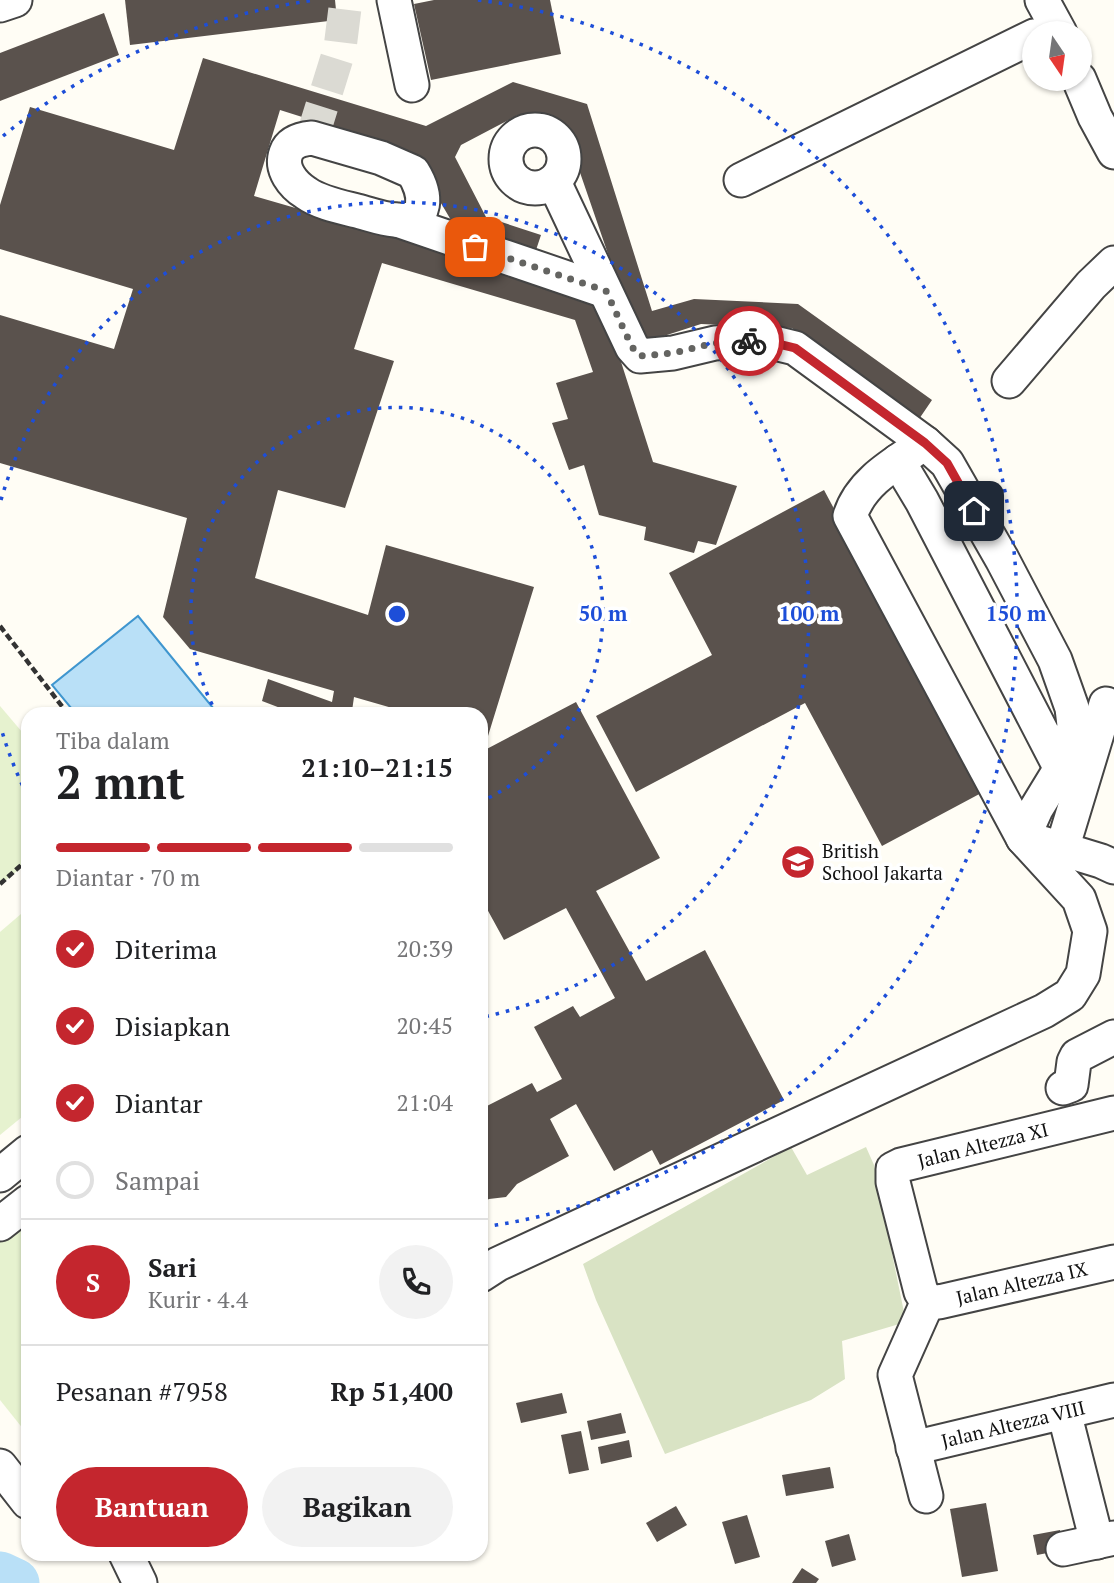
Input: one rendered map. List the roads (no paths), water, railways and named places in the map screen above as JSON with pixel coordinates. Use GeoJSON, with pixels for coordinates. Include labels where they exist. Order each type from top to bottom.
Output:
{"type":"FeatureCollection","features":[{"type":"Feature","properties":{"kind":"street"},"geometry":{"type":"LineString","coordinates":[[0,5],[15,0]]}},
{"type":"Feature","properties":{"kind":"street"},"geometry":{"type":"LineString","coordinates":[[394,0],[412,85]]}},
{"type":"Feature","properties":{"kind":"street"},"geometry":{"type":"LineString","coordinates":[[741,180],[1022,39]]}},
{"type":"Feature","properties":{"kind":"street"},"geometry":{"type":"LineString","coordinates":[[1084,91],[1114,152]]}},
{"type":"Feature","properties":{"kind":"street"},"geometry":{"type":"LineString","coordinates":[[554,182],[632,347],[640,356],[673,353],[715,343],[762,340],[795,348],[911,452],[947,463],[1055,660],[1072,708],[1074,725],[1069,755],[1036,809],[1023,838]]}},
{"type":"Feature","properties":{"kind":"street"},"geometry":{"type":"LineString","coordinates":[[397,220],[606,291]]}},
{"type":"Feature","properties":{"kind":"street"},"geometry":{"type":"LineString","coordinates":[[1009,381],[1091,285],[1114,263]]}},
{"type":"Feature","properties":{"kind":"street"},"geometry":{"type":"LineString","coordinates":[[911,452],[922,501],[940,540],[1060,767]]}},
{"type":"Feature","properties":{"kind":"street"},"geometry":{"type":"LineString","coordinates":[[488,1270],[1044,1011],[1070,995],[1083,974],[1090,932],[1079,899],[1023,838],[850,516],[855,502],[874,478],[911,452]]}},
{"type":"Feature","properties":{"kind":"street"},"geometry":{"type":"LineString","coordinates":[[1062,849],[1106,704]]}},
{"type":"Feature","properties":{"kind":"street"},"geometry":{"type":"LineString","coordinates":[[1023,838],[1114,867]]}},
{"type":"Feature","properties":{"kind":"street"},"geometry":{"type":"LineString","coordinates":[[1063,1088],[1071,1085],[1077,1056],[1114,1037]]}},
{"type":"Feature","properties":{"kind":"street","name":"Jalan Altezza XI"},"geometry":{"type":"LineString","coordinates":[[925,1296],[893,1182],[893,1169],[1114,1113]]}},
{"type":"Feature","properties":{"kind":"street"},"geometry":{"type":"LineString","coordinates":[[0,1175],[21,1158]]}},
{"type":"Feature","properties":{"kind":"street"},"geometry":{"type":"LineString","coordinates":[[0,1224],[21,1208]]}},
{"type":"Feature","properties":{"kind":"street","name":"Jalan Altezza IX"},"geometry":{"type":"LineString","coordinates":[[926,1496],[895,1375],[925,1296],[940,1302],[1114,1262]]}},
{"type":"Feature","properties":{"kind":"street","name":"Jalan Altezza VIII"},"geometry":{"type":"LineString","coordinates":[[913,1448],[1114,1400]]}},
{"type":"Feature","properties":{"kind":"street"},"geometry":{"type":"LineString","coordinates":[[1063,1549],[1105,1540],[1064,1412]]}},
{"type":"Feature","properties":{"kind":"street"},"geometry":{"type":"LineString","coordinates":[[0,1466],[21,1493]]}},
{"type":"Feature","properties":{"kind":"street"},"geometry":{"type":"LineString","coordinates":[[129,1561],[140,1583]]}},
{"type":"Feature","properties":{"kind":"water"},"geometry":{"type":"Polygon","coordinates":[[[138,616],[212,707],[70,707],[52,685],[138,616]]]}},
{"type":"Feature","properties":{"kind":"waterway"},"geometry":{"type":"LineString","coordinates":[[0,1576],[15,1583]]}},
{"type":"Feature","properties":{"kind":"tunnel"},"geometry":{"type":"LineString","coordinates":[[312,138],[340,48],[346,0]]}},
{"type":"Feature","properties":{"kind":"place","name":"British School Jakarta"},"geometry":{"type":"Point","coordinates":[798,862]}}]}
